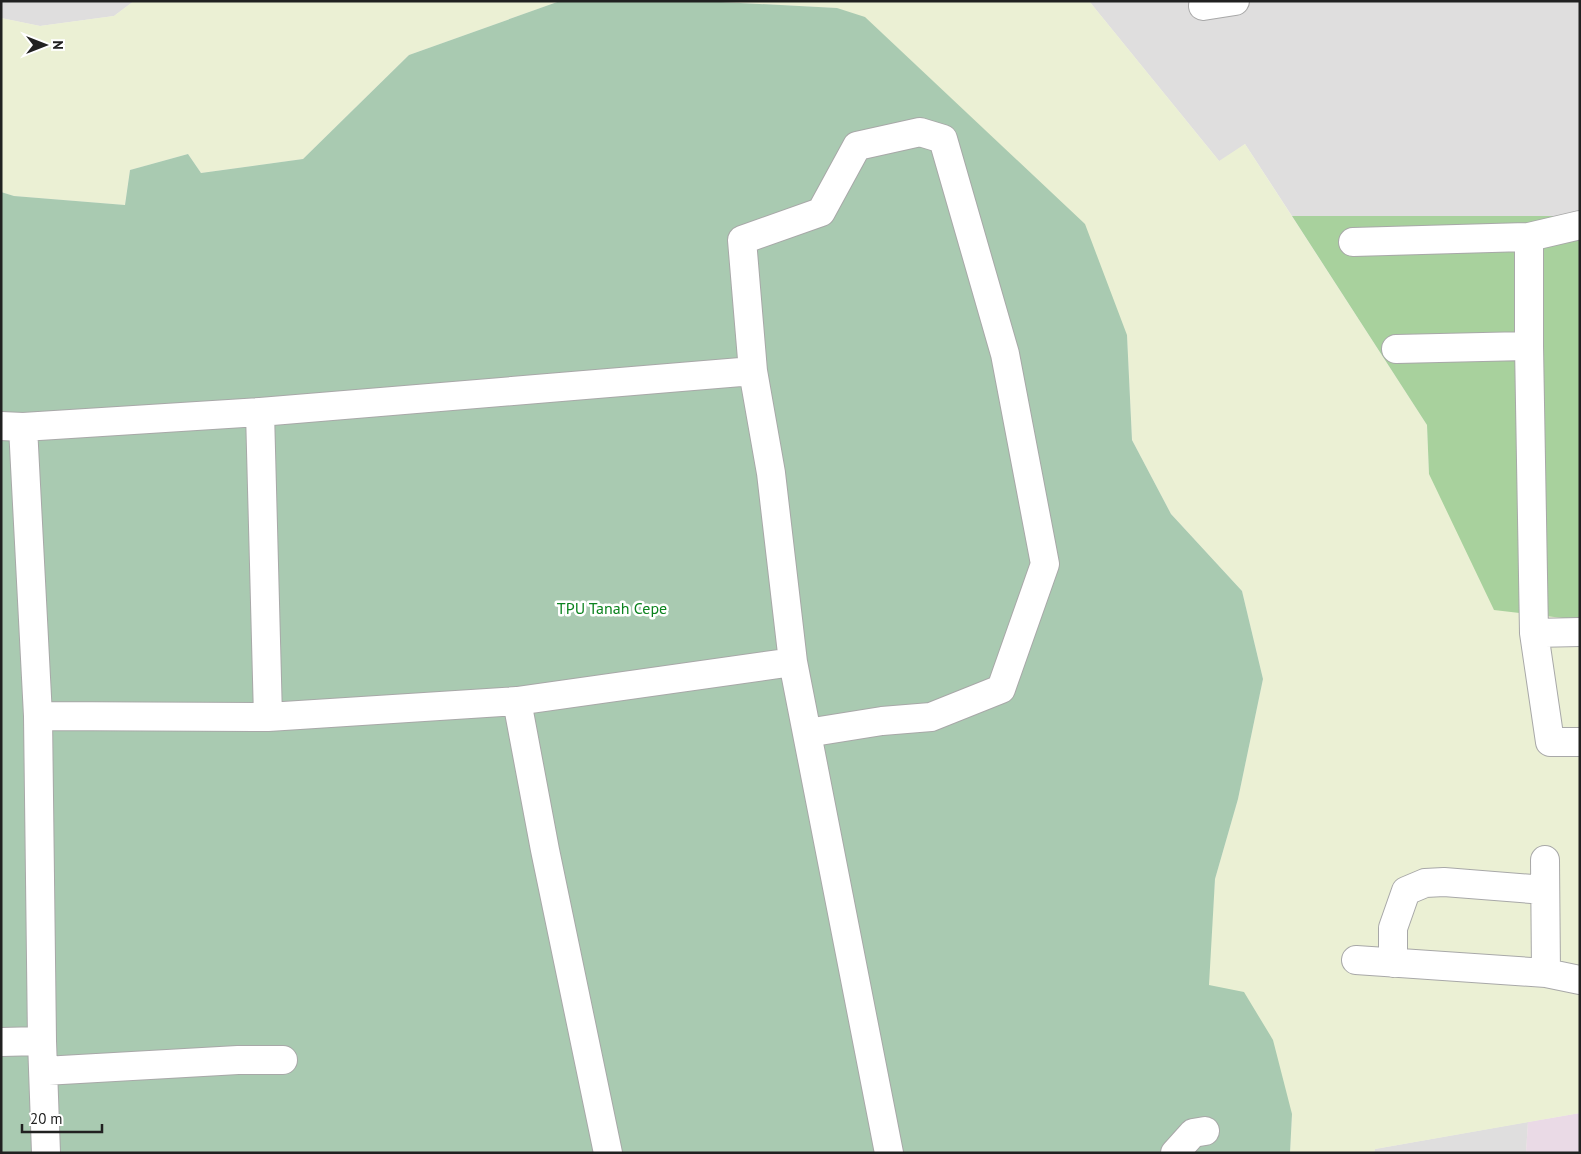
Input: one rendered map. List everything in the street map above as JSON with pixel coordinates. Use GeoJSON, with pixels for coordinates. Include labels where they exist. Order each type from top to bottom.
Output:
{"type":"FeatureCollection","features":[{"type":"Feature","properties":{"kind":"street"},"geometry":{"type":"LineString","coordinates":[[1203,6],[1235,1]]}},
{"type":"Feature","properties":{"kind":"street"},"geometry":{"type":"LineString","coordinates":[[807,733],[882,721],[931,717],[1001,689],[1046,564],[1005,354],[942,139],[920,132],[857,146],[821,212],[742,240],[754,371],[771,473],[793,662],[889,1153]]}},
{"type":"Feature","properties":{"kind":"street"},"geometry":{"type":"LineString","coordinates":[[1353,242],[1529,237],[1580,225]]}},
{"type":"Feature","properties":{"kind":"street"},"geometry":{"type":"LineString","coordinates":[[1529,237],[1534,633],[1550,742],[1580,742]]}},
{"type":"Feature","properties":{"kind":"street"},"geometry":{"type":"LineString","coordinates":[[1396,349],[1529,346]]}},
{"type":"Feature","properties":{"kind":"street"},"geometry":{"type":"LineString","coordinates":[[46,1153],[42,1041],[38,716],[12,427],[260,412],[754,371]]}},
{"type":"Feature","properties":{"kind":"street"},"geometry":{"type":"LineString","coordinates":[[260,412],[268,717]]}},
{"type":"Feature","properties":{"kind":"street"},"geometry":{"type":"LineString","coordinates":[[1534,633],[1580,632]]}},
{"type":"Feature","properties":{"kind":"street"},"geometry":{"type":"LineString","coordinates":[[38,716],[268,717],[517,701],[793,662]]}},
{"type":"Feature","properties":{"kind":"street"},"geometry":{"type":"LineString","coordinates":[[517,701],[545,850],[608,1153]]}},
{"type":"Feature","properties":{"kind":"street"},"geometry":{"type":"LineString","coordinates":[[1545,860],[1546,973]]}},
{"type":"Feature","properties":{"kind":"street"},"geometry":{"type":"LineString","coordinates":[[1393,963],[1393,928],[1406,891],[1425,883],[1444,882],[1545,890]]}},
{"type":"Feature","properties":{"kind":"street"},"geometry":{"type":"LineString","coordinates":[[1356,960],[1546,973],[1580,980]]}},
{"type":"Feature","properties":{"kind":"street"},"geometry":{"type":"LineString","coordinates":[[1,1042],[42,1041]]}},
{"type":"Feature","properties":{"kind":"street"},"geometry":{"type":"LineString","coordinates":[[44,1070],[238,1060],[283,1060]]}},
{"type":"Feature","properties":{"kind":"street"},"geometry":{"type":"LineString","coordinates":[[1175,1153],[1194,1133],[1204,1131]]}},
{"type":"Feature","properties":{"kind":"shaded area"},"geometry":{"type":"Polygon","coordinates":[[[1,1],[134,1],[114,16],[40,26],[1,18],[1,1]]]}},
{"type":"Feature","properties":{"kind":"shaded area"},"geometry":{"type":"Polygon","coordinates":[[[1089,1],[1580,1],[1580,216],[1292,216],[1245,144],[1220,162],[1089,1]]]}},
{"type":"Feature","properties":{"kind":"shaded area"},"geometry":{"type":"Polygon","coordinates":[[[1580,1113],[1580,1153],[1526,1153],[1528,1122],[1580,1113]]]}},
{"type":"Feature","properties":{"kind":"shaded area"},"geometry":{"type":"Polygon","coordinates":[[[1528,1122],[1526,1153],[1374,1153],[1375,1149],[1528,1122]]]}},
{"type":"Feature","properties":{"kind":"green space"},"geometry":{"type":"Polygon","coordinates":[[[134,1],[560,1],[409,55],[303,159],[201,173],[188,154],[130,170],[125,205],[14,196],[1,192],[1,18],[40,26],[114,16],[134,1]]]}},
{"type":"Feature","properties":{"kind":"green space","name":"TPU Tanah Cepe"},"geometry":{"type":"Polygon","coordinates":[[[560,1],[702,1],[837,8],[865,17],[1085,224],[1127,335],[1132,440],[1171,514],[1242,591],[1263,679],[1238,799],[1215,879],[1209,985],[1244,992],[1273,1040],[1292,1114],[1290,1153],[1,1153],[1,192],[14,196],[125,205],[130,170],[188,154],[201,173],[303,159],[409,55],[560,1]]]}},
{"type":"Feature","properties":{"kind":"green space"},"geometry":{"type":"Polygon","coordinates":[[[702,1],[1089,1],[1219,161],[1245,144],[1427,425],[1429,474],[1580,620],[1580,1113],[1375,1149],[1374,1153],[1290,1153],[1292,1114],[1208,985],[1215,879],[1238,799],[1263,679],[1242,591],[1171,514],[1132,440],[1127,335],[837,8],[702,1]]]}},
{"type":"Feature","properties":{"kind":"green space"},"geometry":{"type":"Polygon","coordinates":[[[1292,216],[1580,216],[1580,620],[1494,610],[1429,474],[1427,425],[1292,216]]]}}]}
